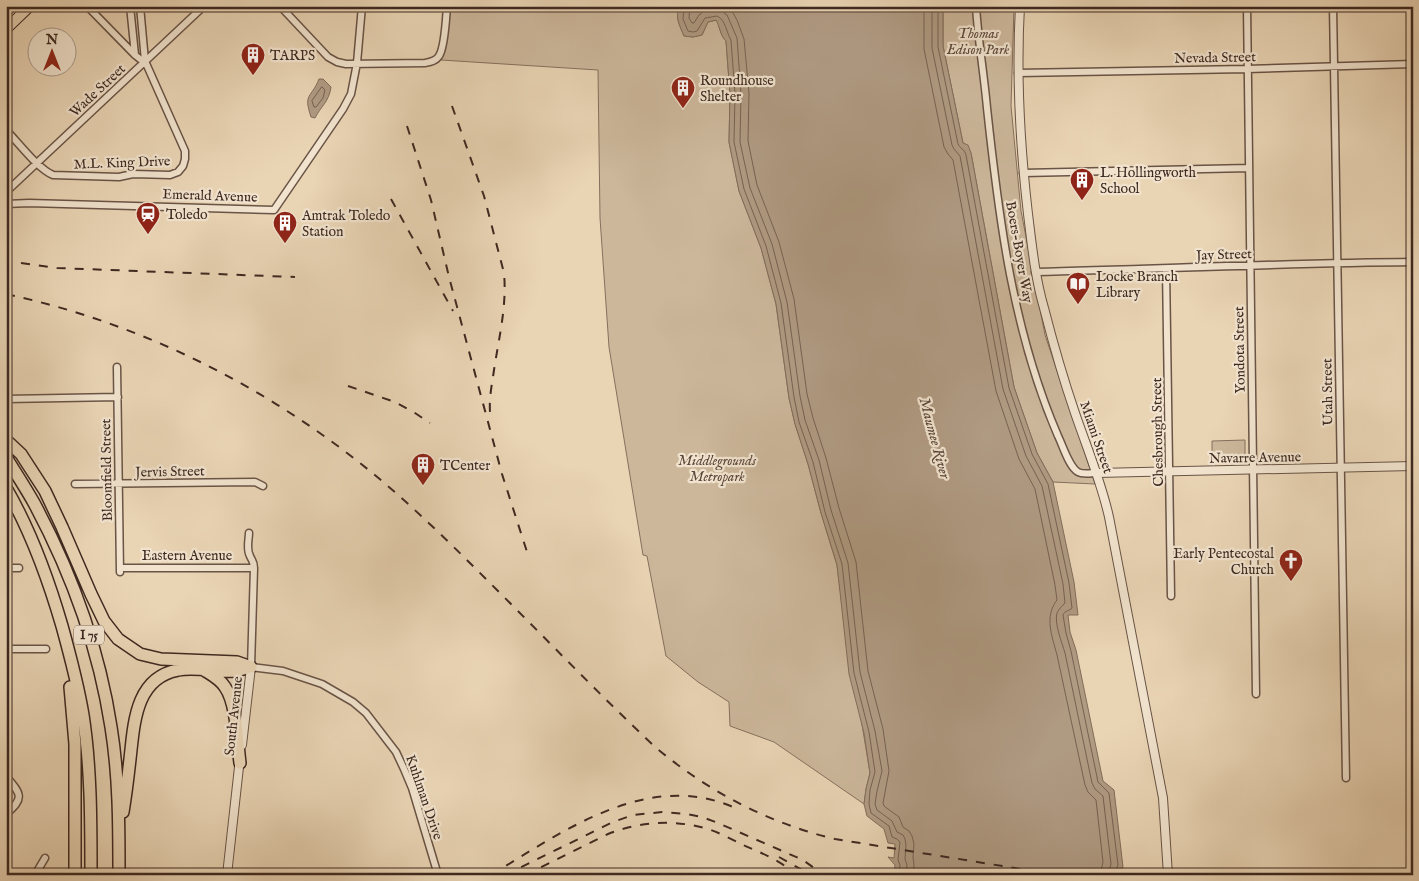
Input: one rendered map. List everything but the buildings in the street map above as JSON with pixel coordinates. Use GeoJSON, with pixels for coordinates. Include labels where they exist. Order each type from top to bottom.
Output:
{"type":"FeatureCollection","features":[{"type":"Feature","properties":{"kind":"highway"},"geometry":{"type":"LineString","coordinates":[[6,440],[21,454],[45,491],[104,621],[118,639],[140,654],[161,659],[237,662],[251,667]]}},
{"type":"Feature","properties":{"kind":"highway","name":"I 75"},"geometry":{"type":"LineString","coordinates":[[6,457],[34,502],[67,572],[84,617],[99,669],[111,727],[116,766],[119,875]]}},
{"type":"Feature","properties":{"kind":"highway","name":"I 75"},"geometry":{"type":"LineString","coordinates":[[6,488],[21,516],[43,568],[68,646],[83,713],[91,835],[91,875]]}},
{"type":"Feature","properties":{"kind":"highway"},"geometry":{"type":"LineString","coordinates":[[52,595],[73,704],[76,744],[75,875]]}},
{"type":"Feature","properties":{"kind":"highway"},"geometry":{"type":"LineString","coordinates":[[119,828],[127,793],[134,726],[139,705],[146,691],[158,678],[180,669],[236,671],[251,667]]}},
{"type":"Feature","properties":{"kind":"highway"},"geometry":{"type":"LineString","coordinates":[[202,670],[216,677],[225,686],[232,699],[240,763]]}},
{"type":"Feature","properties":{"kind":"main road"},"geometry":{"type":"LineString","coordinates":[[6,29],[30,6]]}},
{"type":"Feature","properties":{"kind":"street"},"geometry":{"type":"LineString","coordinates":[[87,6],[135,55],[145,61],[140,6]]}},
{"type":"Feature","properties":{"kind":"street"},"geometry":{"type":"LineString","coordinates":[[130,6],[135,55]]}},
{"type":"Feature","properties":{"kind":"street","name":"Wade Street"},"geometry":{"type":"LineString","coordinates":[[6,192],[204,6]]}},
{"type":"Feature","properties":{"kind":"street"},"geometry":{"type":"LineString","coordinates":[[280,6],[328,57],[337,62],[356,63],[425,63],[435,60],[443,47],[447,6]]}},
{"type":"Feature","properties":{"kind":"street"},"geometry":{"type":"LineString","coordinates":[[356,63],[362,6]]}},
{"type":"Feature","properties":{"kind":"street","name":"Boers-Boyer Way"},"geometry":{"type":"LineString","coordinates":[[976,6],[1005,251],[1019,320],[1036,378],[1070,464],[1078,472],[1097,473]]}},
{"type":"Feature","properties":{"kind":"street","name":"Miami Street"},"geometry":{"type":"LineString","coordinates":[[1020,6],[1019,106],[1023,173],[1035,272],[1072,404],[1097,473],[1109,517],[1163,798],[1168,871]]}},
{"type":"Feature","properties":{"kind":"street","name":"Yondota Street"},"geometry":{"type":"LineString","coordinates":[[1247,6],[1256,694]]}},
{"type":"Feature","properties":{"kind":"street","name":"Utah Street"},"geometry":{"type":"LineString","coordinates":[[1333,6],[1346,778]]}},
{"type":"Feature","properties":{"kind":"street","name":"M.L. King Drive"},"geometry":{"type":"LineString","coordinates":[[37,162],[48,173],[59,176],[119,177],[133,174],[170,175],[178,172],[184,163],[185,151],[145,61]]}},
{"type":"Feature","properties":{"kind":"street","name":"Emerald Avenue"},"geometry":{"type":"LineString","coordinates":[[6,204],[29,203],[274,210],[351,94],[356,63]]}},
{"type":"Feature","properties":{"kind":"street","name":"Nevada Street"},"geometry":{"type":"LineString","coordinates":[[1018,73],[1413,64]]}},
{"type":"Feature","properties":{"kind":"street"},"geometry":{"type":"LineString","coordinates":[[6,130],[37,162]]}},
{"type":"Feature","properties":{"kind":"street"},"geometry":{"type":"LineString","coordinates":[[1023,173],[1249,168]]}},
{"type":"Feature","properties":{"kind":"street","name":"Jay Street"},"geometry":{"type":"LineString","coordinates":[[1035,272],[1336,262],[1413,262]]}},
{"type":"Feature","properties":{"kind":"street","name":"Chesbrough Street"},"geometry":{"type":"LineString","coordinates":[[1166,269],[1171,596]]}},
{"type":"Feature","properties":{"kind":"street","name":"Bloomfield Street"},"geometry":{"type":"LineString","coordinates":[[117,367],[120,570]]}},
{"type":"Feature","properties":{"kind":"street"},"geometry":{"type":"LineString","coordinates":[[6,399],[118,397]]}},
{"type":"Feature","properties":{"kind":"street","name":"Navarre Avenue"},"geometry":{"type":"LineString","coordinates":[[1097,473],[1413,466]]}},
{"type":"Feature","properties":{"kind":"street","name":"Jervis Street"},"geometry":{"type":"LineString","coordinates":[[75,484],[255,482],[263,486]]}},
{"type":"Feature","properties":{"kind":"street","name":"South Avenue"},"geometry":{"type":"LineString","coordinates":[[226,875],[251,667],[254,560],[249,555],[249,533]]}},
{"type":"Feature","properties":{"kind":"street"},"geometry":{"type":"LineString","coordinates":[[6,568],[20,568]]}},
{"type":"Feature","properties":{"kind":"street","name":"Eastern Avenue"},"geometry":{"type":"LineString","coordinates":[[120,570],[254,568]]}},
{"type":"Feature","properties":{"kind":"street"},"geometry":{"type":"LineString","coordinates":[[6,649],[46,649]]}},
{"type":"Feature","properties":{"kind":"street","name":"Kuhlman Drive"},"geometry":{"type":"LineString","coordinates":[[251,667],[282,671],[322,684],[353,702],[366,713],[396,752],[404,769],[412,788],[438,875]]}},
{"type":"Feature","properties":{"kind":"street"},"geometry":{"type":"LineString","coordinates":[[6,776],[17,789],[19,795],[18,804],[6,814]]}},
{"type":"Feature","properties":{"kind":"street"},"geometry":{"type":"LineString","coordinates":[[35,875],[45,858]]}},
{"type":"Feature","properties":{"kind":"green space","name":"Middlegrounds Metropark"},"geometry":{"type":"Polygon","coordinates":[[[446,6],[680,6],[678,21],[684,36],[693,37],[702,35],[708,22],[717,20],[721,34],[726,41],[730,94],[729,142],[739,191],[761,248],[776,304],[789,398],[795,424],[837,565],[870,773],[864,804],[774,742],[730,726],[729,702],[698,682],[666,656],[647,556],[643,555],[609,347],[600,218],[598,70],[441,60],[446,6]]]}},
{"type":"Feature","properties":{"kind":"green space","name":"Thomas Edison Park"},"geometry":{"type":"Polygon","coordinates":[[[943,6],[1014,6],[1011,106],[1021,211],[1045,335],[1095,484],[1053,482],[1037,453],[1014,387],[971,153],[963,143],[943,46],[943,6]]]}},
{"type":"Feature","properties":{"kind":"green space"},"geometry":{"type":"Polygon","coordinates":[[[1245,440],[1245,460],[1212,461],[1212,441],[1245,440]]]}},
{"type":"Feature","properties":{"kind":"water","name":"Maumee River"},"geometry":{"type":"Polygon","coordinates":[[[680,6],[943,6],[943,46],[963,143],[968,145],[971,153],[1014,387],[1037,453],[1053,482],[1074,582],[1078,615],[1068,615],[1070,632],[1076,650],[1103,781],[1114,790],[1123,867],[1118,875],[894,875],[895,865],[888,857],[894,858],[895,844],[888,843],[884,829],[867,816],[864,804],[870,773],[864,733],[849,674],[837,565],[795,424],[789,398],[776,304],[761,248],[739,191],[729,142],[730,94],[726,41],[716,20],[708,22],[702,35],[684,36],[679,25],[678,10],[680,6]]]}},
{"type":"Feature","properties":{"kind":"water"},"geometry":{"type":"Polygon","coordinates":[[[319,79],[323,79],[331,87],[327,100],[315,118],[311,117],[308,100],[319,79]]]}},
{"type":"Feature","properties":{"kind":"railway"},"geometry":{"type":"LineString","coordinates":[[452,106],[484,196],[504,273],[503,309],[491,391],[490,412]]}},
{"type":"Feature","properties":{"kind":"railway"},"geometry":{"type":"LineString","coordinates":[[407,126],[431,200],[449,277],[502,474],[528,555]]}},
{"type":"Feature","properties":{"kind":"railway"},"geometry":{"type":"LineString","coordinates":[[391,199],[453,311]]}},
{"type":"Feature","properties":{"kind":"railway"},"geometry":{"type":"LineString","coordinates":[[21,263],[57,268],[295,277]]}},
{"type":"Feature","properties":{"kind":"railway"},"geometry":{"type":"LineString","coordinates":[[6,294],[58,307],[158,342],[252,390],[341,448],[382,481],[440,534],[654,746],[717,791],[786,824],[835,839],[1058,875]]}},
{"type":"Feature","properties":{"kind":"railway"},"geometry":{"type":"LineString","coordinates":[[348,386],[395,402],[430,423]]}},
{"type":"Feature","properties":{"kind":"railway"},"geometry":{"type":"LineString","coordinates":[[491,875],[576,825],[606,811],[637,801],[669,796],[701,798],[733,807]]}},
{"type":"Feature","properties":{"kind":"railway"},"geometry":{"type":"LineString","coordinates":[[505,875],[613,822],[633,815],[662,812],[687,814],[718,823],[803,860],[824,875]]}},
{"type":"Feature","properties":{"kind":"railway"},"geometry":{"type":"LineString","coordinates":[[525,875],[608,834],[633,826],[659,823],[685,824],[711,830],[764,854],[785,866]]}},
{"type":"Feature","properties":{"kind":"railway"},"geometry":{"type":"LineString","coordinates":[[779,857],[811,875]]}},
{"type":"Feature","properties":{"kind":"place","name":"TARPS"},"geometry":{"type":"Point","coordinates":[253,76]}},
{"type":"Feature","properties":{"kind":"place","name":"Roundhouse Shelter"},"geometry":{"type":"Point","coordinates":[683,109]}},
{"type":"Feature","properties":{"kind":"place","name":"L. Hollingworth School"},"geometry":{"type":"Point","coordinates":[1082,201]}},
{"type":"Feature","properties":{"kind":"place","name":"Toledo"},"geometry":{"type":"Point","coordinates":[148,235]}},
{"type":"Feature","properties":{"kind":"place","name":"Amtrak Toledo Station"},"geometry":{"type":"Point","coordinates":[285,244]}},
{"type":"Feature","properties":{"kind":"place","name":"Locke Branch Library"},"geometry":{"type":"Point","coordinates":[1078,305]}},
{"type":"Feature","properties":{"kind":"place","name":"TCenter"},"geometry":{"type":"Point","coordinates":[423,486]}},
{"type":"Feature","properties":{"kind":"place","name":"Early Pentecostal Church"},"geometry":{"type":"Point","coordinates":[1291,582]}}]}
